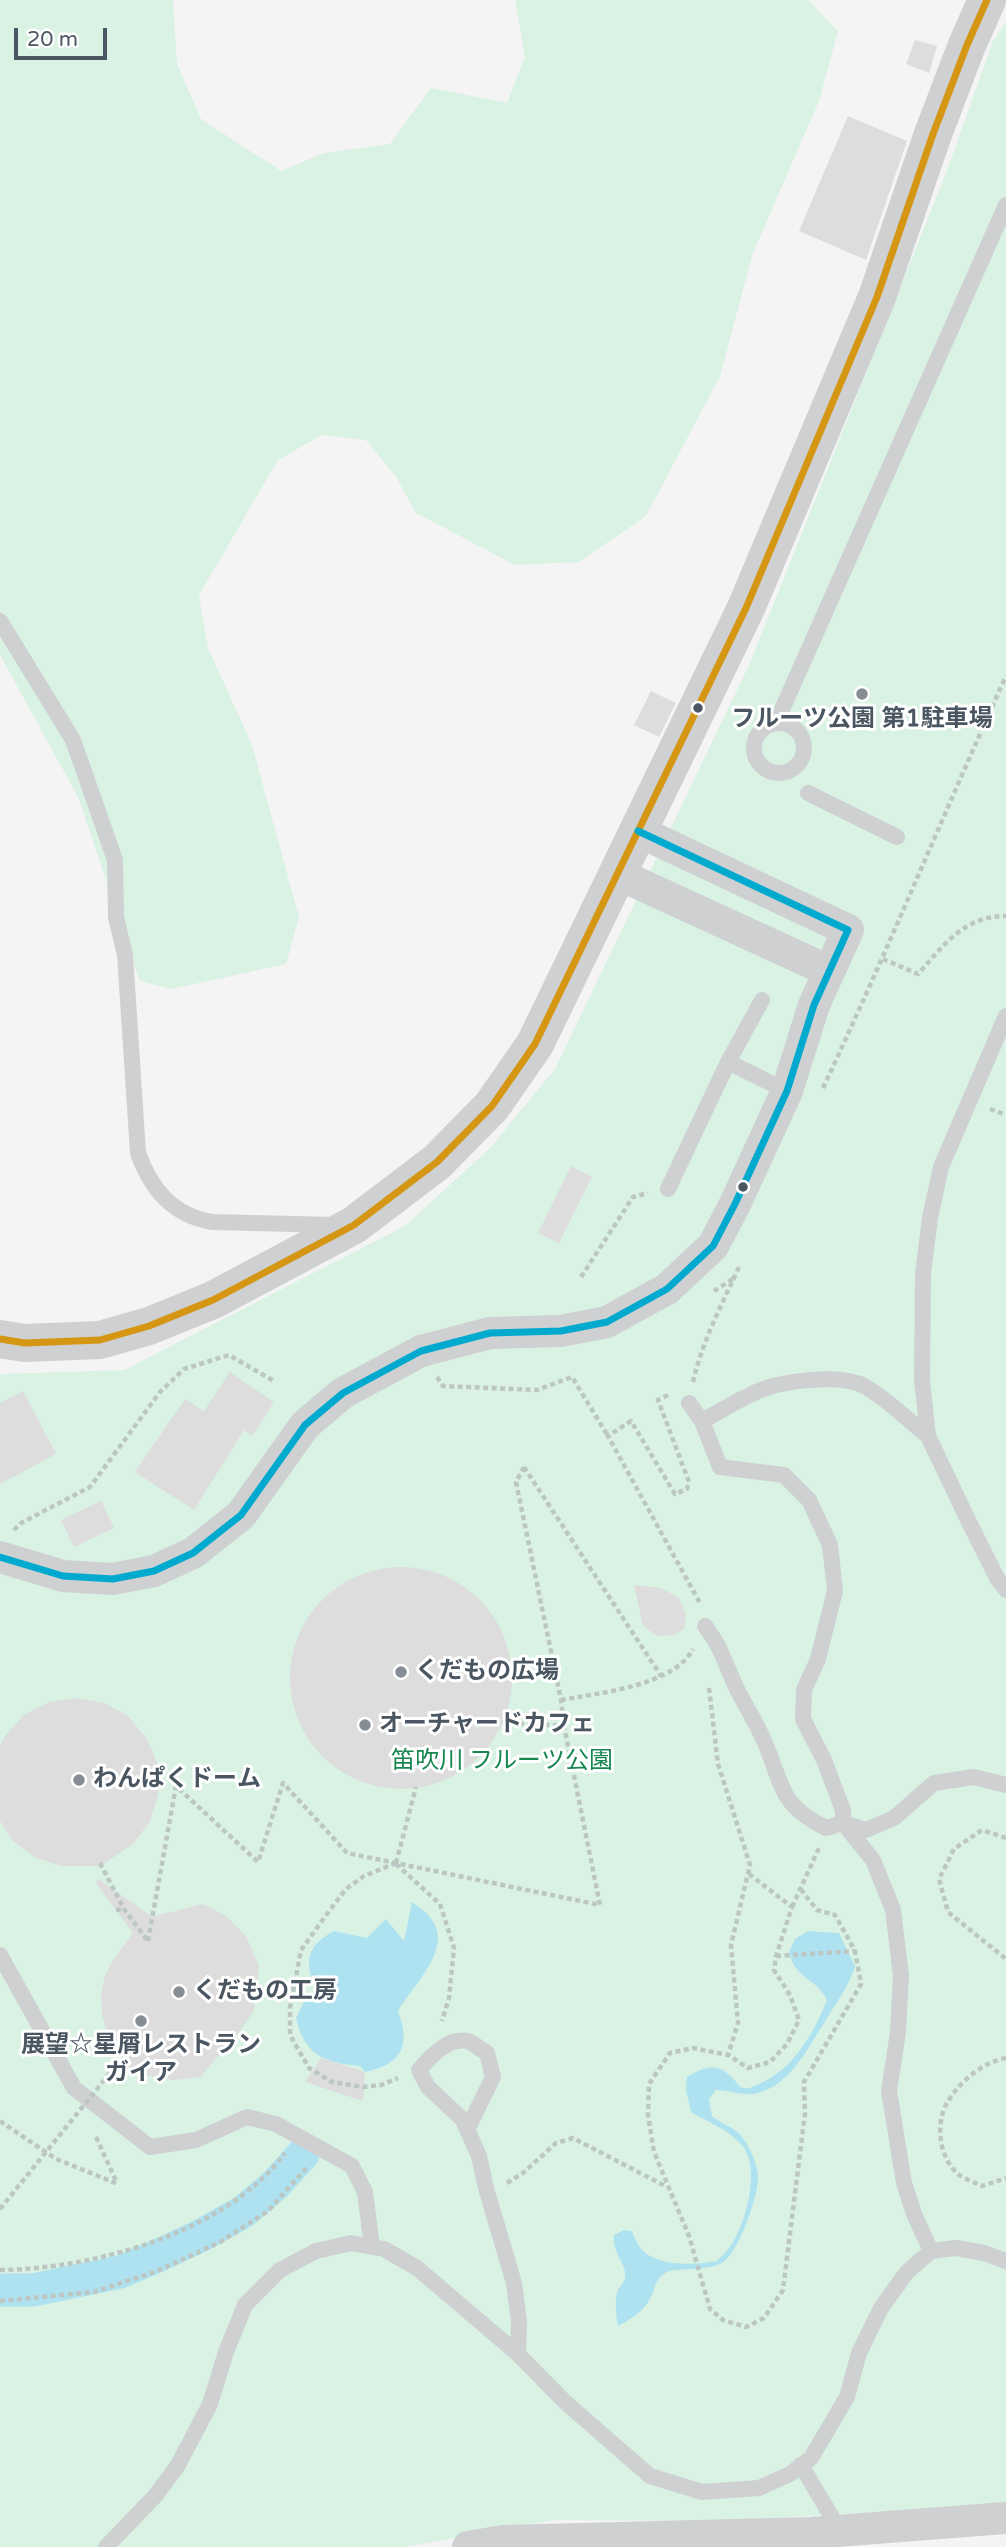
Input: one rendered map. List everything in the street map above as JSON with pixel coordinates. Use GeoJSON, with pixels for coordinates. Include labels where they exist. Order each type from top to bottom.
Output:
{"type":"FeatureCollection","features":[{"type":"Feature","properties":{"kind":"street"},"geometry":{"type":"LineString","coordinates":[[0,1339],[25,1343],[100,1340],[149,1326],[213,1300],[354,1225],[437,1161],[492,1106],[535,1044],[746,608],[877,297],[948,96],[986,0]]}},
{"type":"Feature","properties":{"kind":"street"},"geometry":{"type":"LineString","coordinates":[[3,1548],[63,1576],[113,1579],[154,1571],[193,1553],[241,1515],[304,1425],[343,1392],[421,1351],[490,1333],[561,1331],[607,1322],[667,1289],[713,1246],[787,1091],[814,1005],[848,930],[638,831]]}},
{"type":"Feature","properties":{"kind":"street"},"geometry":{"type":"LineString","coordinates":[[618,874],[830,971]]}},
{"type":"Feature","properties":{"kind":"street"},"geometry":{"type":"LineString","coordinates":[[468,2547],[503,2540],[840,2531],[1006,2518]]}},
{"type":"Feature","properties":{"kind":"lane"},"geometry":{"type":"LineString","coordinates":[[776,723],[1006,205]]}},
{"type":"Feature","properties":{"kind":"lane"},"geometry":{"type":"LineString","coordinates":[[0,621],[73,740],[115,860],[116,917],[125,955],[138,1153],[145,1173],[169,1205],[198,1220],[354,1225]]}},
{"type":"Feature","properties":{"kind":"lane"},"geometry":{"type":"LineString","coordinates":[[808,793],[897,837]]}},
{"type":"Feature","properties":{"kind":"lane"},"geometry":{"type":"LineString","coordinates":[[668,1189],[761,1000]]}},
{"type":"Feature","properties":{"kind":"lane"},"geometry":{"type":"LineString","coordinates":[[1006,1016],[941,1167],[930,1218],[923,1273],[922,1380],[928,1436],[997,1578],[1006,1590]]}},
{"type":"Feature","properties":{"kind":"lane"},"geometry":{"type":"LineString","coordinates":[[729,1062],[787,1091]]}},
{"type":"Feature","properties":{"kind":"lane"},"geometry":{"type":"LineString","coordinates":[[702,1421],[755,1392],[795,1382],[829,1380],[862,1385],[882,1397],[928,1436]]}},
{"type":"Feature","properties":{"kind":"lane"},"geometry":{"type":"LineString","coordinates":[[689,1403],[702,1421],[720,1467],[784,1475],[809,1500],[830,1545],[835,1591],[818,1659],[804,1690],[803,1719],[824,1760],[843,1810],[843,1823],[873,1860],[893,1910],[901,1976],[898,2032],[889,2091],[904,2183],[914,2214],[931,2251]]}},
{"type":"Feature","properties":{"kind":"lane"},"geometry":{"type":"LineString","coordinates":[[705,1626],[718,1643],[735,1687],[765,1742],[782,1791],[803,1817],[825,1828],[843,1823],[866,1830],[894,1818],[934,1783],[974,1777],[1006,1785]]}},
{"type":"Feature","properties":{"kind":"lane"},"geometry":{"type":"LineString","coordinates":[[0,1955],[74,2088],[150,2147],[196,2140],[247,2118],[276,2124],[352,2166],[365,2192],[372,2247]]}},
{"type":"Feature","properties":{"kind":"lane"},"geometry":{"type":"LineString","coordinates":[[467,2130],[493,2077],[487,2053],[468,2041],[451,2043],[432,2055],[419,2070],[428,2087],[463,2120],[467,2130],[479,2156],[514,2283],[519,2322],[518,2354]]}},
{"type":"Feature","properties":{"kind":"lane"},"geometry":{"type":"LineString","coordinates":[[106,2547],[156,2495],[178,2465],[210,2404],[226,2352],[245,2305],[280,2270],[316,2250],[351,2243],[384,2249],[417,2268],[518,2354],[565,2402],[650,2476],[702,2492],[759,2488],[790,2474],[811,2458],[847,2397],[859,2353],[881,2308],[907,2272],[931,2251],[956,2248],[984,2252],[1006,2261]]}},
{"type":"Feature","properties":{"kind":"lane"},"geometry":{"type":"LineString","coordinates":[[801,2465],[840,2531]]}},
{"type":"Feature","properties":{"kind":"path"},"geometry":{"type":"LineString","coordinates":[[820,1096],[883,960],[1006,676]]}},
{"type":"Feature","properties":{"kind":"path"},"geometry":{"type":"LineString","coordinates":[[883,960],[918,974],[961,929],[987,916],[1006,916]]}},
{"type":"Feature","properties":{"kind":"path"},"geometry":{"type":"LineString","coordinates":[[581,1277],[633,1197],[668,1189]]}},
{"type":"Feature","properties":{"kind":"path"},"geometry":{"type":"LineString","coordinates":[[689,1403],[696,1367],[745,1255]]}},
{"type":"Feature","properties":{"kind":"path"},"geometry":{"type":"LineString","coordinates":[[704,1298],[734,1278]]}},
{"type":"Feature","properties":{"kind":"path"},"geometry":{"type":"LineString","coordinates":[[3,1548],[21,1523],[90,1486],[160,1392],[184,1369],[229,1355],[274,1381]]}},
{"type":"Feature","properties":{"kind":"path"},"geometry":{"type":"LineString","coordinates":[[432,1370],[443,1387],[537,1390],[572,1377],[700,1601],[705,1626],[688,1660],[650,1682],[561,1700]]}},
{"type":"Feature","properties":{"kind":"path"},"geometry":{"type":"LineString","coordinates":[[608,1436],[631,1421],[675,1494],[687,1489],[689,1482],[657,1400],[676,1391],[689,1403]]}},
{"type":"Feature","properties":{"kind":"path"},"geometry":{"type":"LineString","coordinates":[[100,1863],[124,1909],[148,1941],[176,1786],[258,1862],[282,1783],[347,1853],[600,1905],[516,1482],[524,1467],[661,1676]]}},
{"type":"Feature","properties":{"kind":"path"},"geometry":{"type":"LineString","coordinates":[[709,1676],[718,1764],[750,1865],[731,1945],[738,2023],[728,2055]]}},
{"type":"Feature","properties":{"kind":"path"},"geometry":{"type":"LineString","coordinates":[[502,1722],[564,1726]]}},
{"type":"Feature","properties":{"kind":"path"},"geometry":{"type":"LineString","coordinates":[[396,1863],[416,1787]]}},
{"type":"Feature","properties":{"kind":"path"},"geometry":{"type":"LineString","coordinates":[[1006,1838],[982,1830],[954,1849],[939,1879],[948,1912],[1006,1959]]}},
{"type":"Feature","properties":{"kind":"path"},"geometry":{"type":"LineString","coordinates":[[396,1863],[440,1904],[454,1948],[449,1998],[432,2055]]}},
{"type":"Feature","properties":{"kind":"path"},"geometry":{"type":"LineString","coordinates":[[396,1863],[364,1876],[346,1889],[301,1950],[290,2008],[290,2035],[309,2068],[332,2082],[363,2087],[381,2085],[419,2070]]}},
{"type":"Feature","properties":{"kind":"path"},"geometry":{"type":"LineString","coordinates":[[749,1874],[792,1908]]}},
{"type":"Feature","properties":{"kind":"path"},"geometry":{"type":"LineString","coordinates":[[799,1887],[817,1910],[835,1915],[855,1951],[861,1984],[804,2082],[805,2113],[783,2290],[764,2318],[746,2327],[723,2320],[710,2309],[689,2236],[654,2152],[648,2115],[649,2084],[670,2053],[693,2048],[728,2055],[748,2068],[770,2062],[786,2044],[799,2020],[790,1995],[774,1970],[776,1956],[799,1887]]}},
{"type":"Feature","properties":{"kind":"path"},"geometry":{"type":"LineString","coordinates":[[116,1910],[124,1909]]}},
{"type":"Feature","properties":{"kind":"path"},"geometry":{"type":"LineString","coordinates":[[776,1956],[855,1951]]}},
{"type":"Feature","properties":{"kind":"path"},"geometry":{"type":"LineString","coordinates":[[0,2209],[122,2057]]}},
{"type":"Feature","properties":{"kind":"path"},"geometry":{"type":"LineString","coordinates":[[1006,2058],[992,2061],[969,2078],[946,2104],[939,2133],[945,2156],[958,2174],[982,2186],[1006,2178]]}},
{"type":"Feature","properties":{"kind":"path"},"geometry":{"type":"LineString","coordinates":[[0,2121],[56,2160],[117,2184]]}},
{"type":"Feature","properties":{"kind":"path"},"geometry":{"type":"LineString","coordinates":[[0,2270],[33,2270],[68,2265],[145,2246],[199,2222],[243,2194],[276,2165],[298,2136]]}},
{"type":"Feature","properties":{"kind":"path"},"geometry":{"type":"LineString","coordinates":[[486,2188],[507,2183],[523,2174],[556,2143],[573,2138],[669,2189]]}},
{"type":"Feature","properties":{"kind":"path"},"geometry":{"type":"LineString","coordinates":[[0,2301],[94,2292],[157,2271],[208,2248],[268,2211],[322,2150]]}},
{"type":"Feature","properties":{"kind":"green space"},"geometry":{"type":"Polygon","coordinates":[[[0,0],[173,0],[177,64],[201,119],[281,171],[324,153],[390,144],[431,88],[507,103],[525,57],[515,0],[808,0],[838,31],[819,101],[753,253],[720,376],[646,516],[579,562],[515,565],[416,513],[396,477],[366,440],[322,435],[278,460],[199,595],[208,648],[252,745],[299,917],[286,964],[171,989],[140,981],[78,797],[0,655],[0,0]]]}},
{"type":"Feature","properties":{"kind":"green space","name":"笛吹川 フルーツ公園"},"geometry":{"type":"Polygon","coordinates":[[[1006,22],[1006,2505],[719,2521],[554,2520],[405,2547],[0,2547],[0,1374],[124,1370],[405,1226],[490,1148],[555,1069],[750,663],[945,176],[993,41],[1006,22]]]}},
{"type":"Feature","properties":{"kind":"water"},"geometry":{"type":"Polygon","coordinates":[[[412,1902],[428,1915],[436,1928],[438,1942],[427,1969],[398,2011],[404,2034],[400,2052],[388,2064],[365,2072],[360,2066],[336,2062],[318,2055],[304,2041],[296,2018],[305,2000],[316,1989],[309,1963],[313,1949],[334,1931],[367,1938],[386,1919],[404,1941],[412,1902]]]}},
{"type":"Feature","properties":{"kind":"water"},"geometry":{"type":"Polygon","coordinates":[[[808,1931],[839,1933],[855,1966],[841,1995],[797,2064],[780,2082],[753,2094],[716,2090],[709,2099],[712,2116],[739,2134],[748,2146],[756,2166],[758,2176],[755,2196],[741,2237],[722,2263],[707,2268],[669,2271],[662,2275],[643,2308],[618,2326],[616,2296],[625,2273],[615,2248],[614,2235],[624,2230],[632,2231],[638,2244],[654,2258],[687,2264],[717,2261],[737,2234],[746,2209],[751,2181],[748,2155],[731,2135],[691,2112],[686,2090],[687,2077],[712,2067],[723,2070],[740,2086],[749,2088],[770,2078],[791,2061],[808,2038],[827,2000],[817,1986],[796,1968],[789,1952],[795,1939],[808,1931]]]}},
{"type":"Feature","properties":{"kind":"building"},"geometry":{"type":"Polygon","coordinates":[[[915,40],[937,46],[929,73],[906,64],[915,40]]]}},
{"type":"Feature","properties":{"kind":"building"},"geometry":{"type":"Polygon","coordinates":[[[848,116],[907,141],[866,260],[799,231],[848,116]]]}},
{"type":"Feature","properties":{"kind":"building"},"geometry":{"type":"Polygon","coordinates":[[[651,691],[676,703],[659,737],[634,725],[651,691]]]}},
{"type":"Feature","properties":{"kind":"building"},"geometry":{"type":"Polygon","coordinates":[[[571,1166],[592,1177],[559,1243],[538,1233],[571,1166]]]}},
{"type":"Feature","properties":{"kind":"building"},"geometry":{"type":"Polygon","coordinates":[[[230,1372],[274,1402],[252,1436],[244,1430],[194,1510],[135,1472],[185,1399],[204,1411],[230,1372]]]}},
{"type":"Feature","properties":{"kind":"building"},"geometry":{"type":"Polygon","coordinates":[[[23,1391],[56,1454],[0,1484],[0,1403],[23,1391]]]}},
{"type":"Feature","properties":{"kind":"building"},"geometry":{"type":"Polygon","coordinates":[[[101,1501],[114,1528],[74,1547],[61,1520],[101,1501]]]}},
{"type":"Feature","properties":{"kind":"building","name":"くだもの広場"},"geometry":{"type":"Polygon","coordinates":[[[401,1567],[433,1572],[453,1580],[479,1600],[499,1626],[507,1646],[512,1678],[507,1710],[499,1730],[479,1756],[453,1776],[433,1784],[401,1789],[369,1784],[349,1776],[323,1756],[303,1730],[295,1710],[290,1678],[295,1646],[303,1626],[323,1600],[349,1580],[369,1572],[401,1567]]]}},
{"type":"Feature","properties":{"kind":"building"},"geometry":{"type":"Polygon","coordinates":[[[634,1585],[661,1588],[679,1598],[686,1614],[684,1629],[673,1635],[657,1636],[643,1626],[634,1585]]]}},
{"type":"Feature","properties":{"kind":"building","name":"わんぱくドーム"},"geometry":{"type":"Polygon","coordinates":[[[77,1698],[105,1703],[129,1717],[147,1739],[158,1765],[158,1794],[150,1821],[133,1844],[101,1866],[62,1866],[36,1858],[13,1841],[0,1821],[0,1745],[5,1736],[24,1715],[49,1702],[77,1698]]]}},
{"type":"Feature","properties":{"kind":"building","name":"くだもの工房"},"geometry":{"type":"Polygon","coordinates":[[[99,1879],[152,1917],[203,1904],[226,1916],[246,1936],[259,1966],[254,2010],[240,2031],[200,2077],[174,2080],[133,2073],[110,2040],[102,2015],[101,1996],[105,1976],[133,1933],[96,1883],[99,1879]]]}},
{"type":"Feature","properties":{"kind":"building"},"geometry":{"type":"Polygon","coordinates":[[[321,2058],[365,2072],[363,2101],[305,2082],[321,2058]]]}},
{"type":"Feature","properties":{"kind":"waterway"},"geometry":{"type":"LineString","coordinates":[[0,2290],[33,2290],[120,2272],[153,2258],[243,2212],[276,2184],[303,2154]]}},
{"type":"Feature","properties":{"kind":"transit line"},"geometry":{"type":"LineString","coordinates":[[0,1339],[25,1343],[100,1340],[149,1326],[213,1300],[354,1225],[437,1162],[492,1106],[535,1044],[746,608],[877,297],[933,134],[987,0]]}},
{"type":"Feature","properties":{"kind":"transit line"},"geometry":{"type":"LineString","coordinates":[[0,1557],[63,1576],[113,1579],[154,1571],[193,1553],[241,1515],[305,1425],[343,1393],[421,1351],[490,1333],[561,1331],[607,1322],[667,1289],[713,1246],[787,1091],[814,1005],[848,930],[638,831]]}},
{"type":"Feature","properties":{"kind":"place","name":"フルーツ公園 第1駐車場"},"geometry":{"type":"Point","coordinates":[862,694]}},
{"type":"Feature","properties":{"kind":"place","name":"くだもの広場"},"geometry":{"type":"Point","coordinates":[401,1672]}},
{"type":"Feature","properties":{"kind":"place","name":"オーチャードカフェ"},"geometry":{"type":"Point","coordinates":[365,1725]}},
{"type":"Feature","properties":{"kind":"place","name":"わんぱくドーム"},"geometry":{"type":"Point","coordinates":[79,1780]}},
{"type":"Feature","properties":{"kind":"place","name":"くだもの工房"},"geometry":{"type":"Point","coordinates":[179,1992]}},
{"type":"Feature","properties":{"kind":"place","name":"展望☆星屑レストラン ガイア"},"geometry":{"type":"Point","coordinates":[141,2021]}}]}
